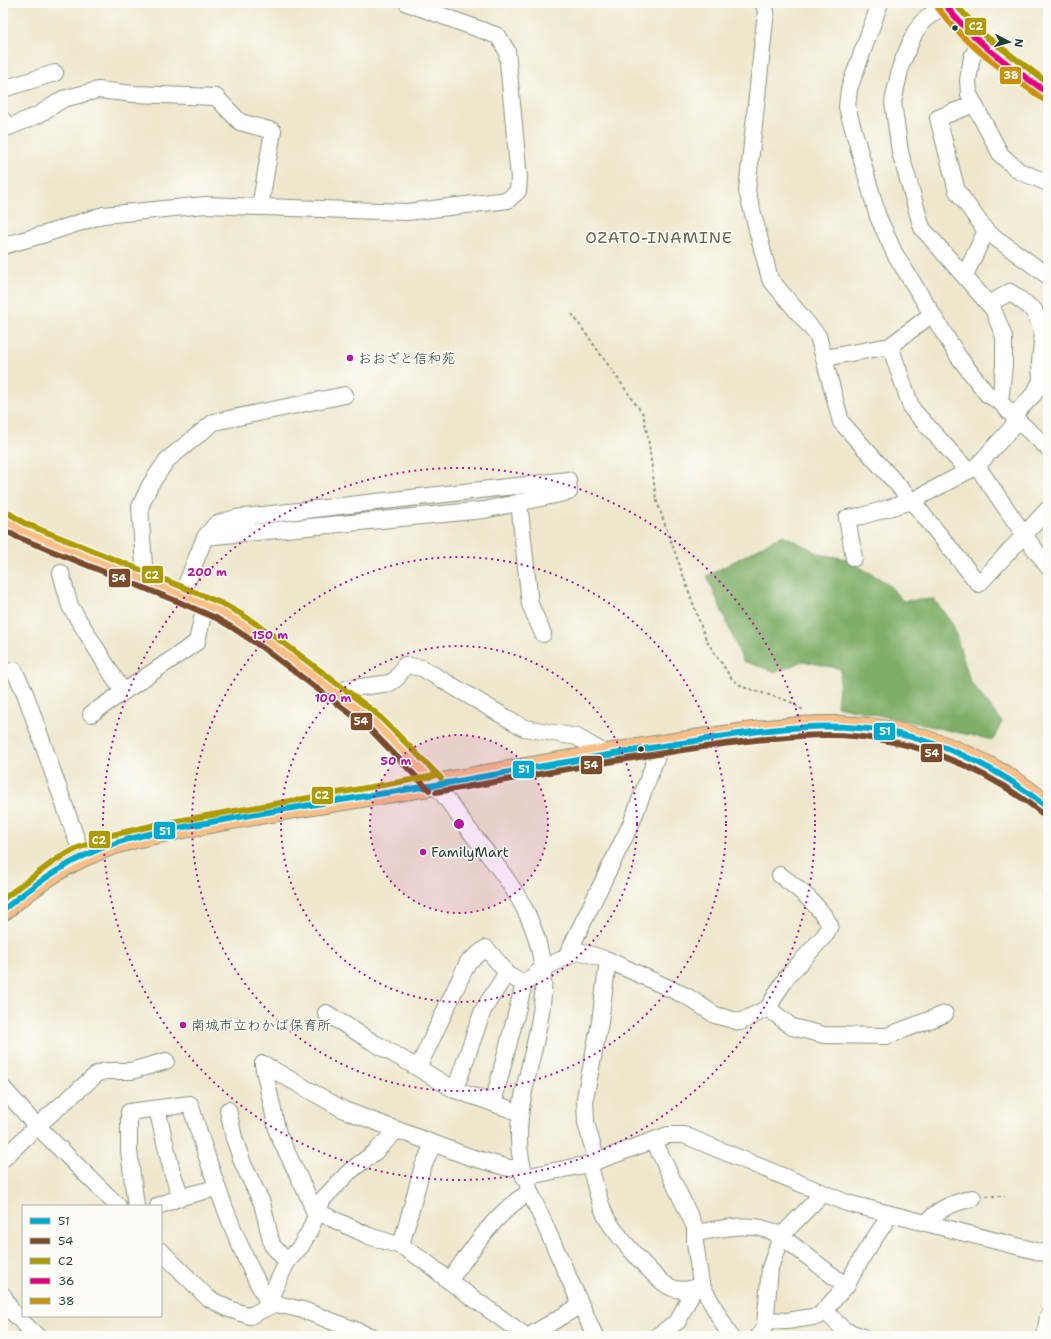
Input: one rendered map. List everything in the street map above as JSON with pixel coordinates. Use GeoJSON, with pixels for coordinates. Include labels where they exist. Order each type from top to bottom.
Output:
{"type":"FeatureCollection","features":[{"type":"Feature","properties":{"kind":"main road"},"geometry":{"type":"LineString","coordinates":[[945,3],[952,15],[980,43],[1048,93]]}},
{"type":"Feature","properties":{"kind":"main road"},"geometry":{"type":"LineString","coordinates":[[3,518],[20,530],[182,595],[237,621],[268,641],[372,720],[434,784]]}},
{"type":"Feature","properties":{"kind":"main road"},"geometry":{"type":"LineString","coordinates":[[3,910],[44,878],[82,855],[124,840],[161,832],[606,754],[774,729],[822,727],[877,730],[903,735],[931,743],[964,757],[1008,779],[1048,808]]}},
{"type":"Feature","properties":{"kind":"street"},"geometry":{"type":"LineString","coordinates":[[3,246],[103,215],[205,205],[407,212],[508,200],[518,191],[519,178],[507,51],[498,36],[406,3]]}},
{"type":"Feature","properties":{"kind":"street"},"geometry":{"type":"LineString","coordinates":[[763,3],[766,11],[747,191],[770,279],[818,336],[841,422],[912,501],[979,584],[1025,536],[1048,509]]}},
{"type":"Feature","properties":{"kind":"street"},"geometry":{"type":"LineString","coordinates":[[880,3],[849,89],[847,107],[878,217],[895,254],[958,356],[987,394],[1000,402],[1048,448]]}},
{"type":"Feature","properties":{"kind":"street"},"geometry":{"type":"LineString","coordinates":[[945,3],[922,21],[915,32],[902,65],[893,102],[900,152],[922,228],[965,275],[993,309],[1004,337],[1004,365],[1000,402]]}},
{"type":"Feature","properties":{"kind":"street"},"geometry":{"type":"LineString","coordinates":[[980,43],[972,57],[968,80],[969,94],[1001,155],[1019,171],[1048,183]]}},
{"type":"Feature","properties":{"kind":"street"},"geometry":{"type":"LineString","coordinates":[[3,89],[55,73]]}},
{"type":"Feature","properties":{"kind":"street"},"geometry":{"type":"LineString","coordinates":[[3,120],[9,126],[38,115],[63,100],[98,90],[134,94],[216,97],[240,122],[273,131],[260,207]]}},
{"type":"Feature","properties":{"kind":"street"},"geometry":{"type":"LineString","coordinates":[[974,104],[938,118],[957,191],[986,231],[1048,276]]}},
{"type":"Feature","properties":{"kind":"street"},"geometry":{"type":"LineString","coordinates":[[965,275],[986,231]]}},
{"type":"Feature","properties":{"kind":"street"},"geometry":{"type":"LineString","coordinates":[[854,558],[847,518],[862,516],[912,501],[972,468],[1016,418],[1044,380],[1040,362],[1044,333],[1034,310],[1010,292],[989,304]]}},
{"type":"Feature","properties":{"kind":"street"},"geometry":{"type":"LineString","coordinates":[[824,358],[890,346],[932,314]]}},
{"type":"Feature","properties":{"kind":"street"},"geometry":{"type":"LineString","coordinates":[[890,346],[912,409],[972,468],[1048,567]]}},
{"type":"Feature","properties":{"kind":"street"},"geometry":{"type":"LineString","coordinates":[[145,581],[140,507],[150,485],[167,460],[214,422],[344,395]]}},
{"type":"Feature","properties":{"kind":"street"},"geometry":{"type":"LineString","coordinates":[[182,595],[205,537],[216,524],[246,515],[568,480],[569,492],[484,510],[205,537]]}},
{"type":"Feature","properties":{"kind":"street"},"geometry":{"type":"LineString","coordinates":[[519,502],[530,604],[543,634]]}},
{"type":"Feature","properties":{"kind":"street"},"geometry":{"type":"LineString","coordinates":[[61,573],[70,606],[123,692]]}},
{"type":"Feature","properties":{"kind":"street"},"geometry":{"type":"LineString","coordinates":[[90,714],[197,642],[205,605]]}},
{"type":"Feature","properties":{"kind":"street"},"geometry":{"type":"LineString","coordinates":[[340,696],[346,688],[390,683],[397,678],[405,665],[414,665],[422,668],[524,728],[577,737],[606,754]]}},
{"type":"Feature","properties":{"kind":"street"},"geometry":{"type":"LineString","coordinates":[[14,670],[26,693],[82,855]]}},
{"type":"Feature","properties":{"kind":"street"},"geometry":{"type":"LineString","coordinates":[[566,957],[631,824],[661,745]]}},
{"type":"Feature","properties":{"kind":"street"},"geometry":{"type":"LineString","coordinates":[[434,784],[496,863],[520,899],[531,922],[542,969],[543,994],[520,1113],[519,1140],[523,1173],[530,1192],[595,1336]]}},
{"type":"Feature","properties":{"kind":"street"},"geometry":{"type":"LineString","coordinates":[[493,1103],[524,984],[542,969],[579,951],[608,960],[688,996],[715,1015],[740,1022],[768,1008],[786,978],[826,934],[830,925],[820,908],[805,893],[780,875]]}},
{"type":"Feature","properties":{"kind":"street"},"geometry":{"type":"LineString","coordinates":[[418,1068],[468,962],[486,948],[506,974],[524,984]]}},
{"type":"Feature","properties":{"kind":"street"},"geometry":{"type":"LineString","coordinates":[[608,960],[600,1022],[585,1098],[586,1123],[593,1163],[606,1217],[624,1241],[658,1279],[668,1287],[678,1290],[697,1286]]}},
{"type":"Feature","properties":{"kind":"street"},"geometry":{"type":"LineString","coordinates":[[455,1090],[483,1010],[506,974]]}},
{"type":"Feature","properties":{"kind":"street"},"geometry":{"type":"LineString","coordinates":[[768,1008],[792,1027],[824,1035],[887,1036],[945,1014]]}},
{"type":"Feature","properties":{"kind":"street"},"geometry":{"type":"LineString","coordinates":[[326,1012],[371,1041],[455,1090],[520,1113]]}},
{"type":"Feature","properties":{"kind":"street"},"geometry":{"type":"LineString","coordinates":[[3,1159],[37,1126],[96,1074],[105,1071],[131,1072],[166,1061]]}},
{"type":"Feature","properties":{"kind":"street"},"geometry":{"type":"LineString","coordinates":[[581,1305],[527,1336],[449,1281],[426,1262],[401,1246],[369,1236],[317,1215],[278,1134],[263,1064],[344,1110],[396,1131],[470,1157],[523,1173],[593,1163],[668,1135],[684,1135],[789,1178],[847,1204],[1048,1254]]}},
{"type":"Feature","properties":{"kind":"street"},"geometry":{"type":"LineString","coordinates":[[3,1088],[37,1126],[117,1205]]}},
{"type":"Feature","properties":{"kind":"street"},"geometry":{"type":"LineString","coordinates":[[136,1205],[129,1151],[129,1112],[190,1104],[216,1188],[257,1282],[271,1303],[303,1310],[370,1336]]}},
{"type":"Feature","properties":{"kind":"street"},"geometry":{"type":"LineString","coordinates":[[157,1109],[172,1172],[181,1197]]}},
{"type":"Feature","properties":{"kind":"street"},"geometry":{"type":"LineString","coordinates":[[228,1110],[234,1138],[242,1164],[262,1203],[272,1245],[287,1262]]}},
{"type":"Feature","properties":{"kind":"street"},"geometry":{"type":"LineString","coordinates":[[162,1252],[208,1298],[229,1309],[250,1316],[271,1303],[287,1262],[301,1246],[317,1215],[323,1199],[349,1172],[375,1152],[396,1131]]}},
{"type":"Feature","properties":{"kind":"street"},"geometry":{"type":"LineString","coordinates":[[654,1141],[695,1227],[697,1286],[678,1322],[657,1336]]}},
{"type":"Feature","properties":{"kind":"street"},"geometry":{"type":"LineString","coordinates":[[401,1246],[422,1169],[433,1144]]}},
{"type":"Feature","properties":{"kind":"street"},"geometry":{"type":"LineString","coordinates":[[161,1205],[181,1197],[216,1188]]}},
{"type":"Feature","properties":{"kind":"street"},"geometry":{"type":"LineString","coordinates":[[449,1281],[472,1249],[499,1218],[518,1199],[530,1192]]}},
{"type":"Feature","properties":{"kind":"street"},"geometry":{"type":"LineString","coordinates":[[759,1336],[765,1326],[766,1320],[770,1268],[781,1236],[822,1194]]}},
{"type":"Feature","properties":{"kind":"street"},"geometry":{"type":"LineString","coordinates":[[927,1223],[933,1214],[945,1207],[973,1198]]}},
{"type":"Feature","properties":{"kind":"street"},"geometry":{"type":"LineString","coordinates":[[766,1320],[786,1321],[819,1316],[846,1286],[864,1254],[890,1215]]}},
{"type":"Feature","properties":{"kind":"street"},"geometry":{"type":"LineString","coordinates":[[696,1233],[732,1226],[746,1226],[775,1232],[846,1286]]}},
{"type":"Feature","properties":{"kind":"street"},"geometry":{"type":"LineString","coordinates":[[697,1286],[730,1336]]}},
{"type":"Feature","properties":{"kind":"street"},"geometry":{"type":"LineString","coordinates":[[3,1295],[18,1307]]}},
{"type":"Feature","properties":{"kind":"street"},"geometry":{"type":"LineString","coordinates":[[824,1310],[844,1330],[861,1336]]}},
{"type":"Feature","properties":{"kind":"street"},"geometry":{"type":"LineString","coordinates":[[1045,1336],[1048,1316]]}},
{"type":"Feature","properties":{"kind":"street"},"geometry":{"type":"LineString","coordinates":[[25,1317],[37,1336]]}},
{"type":"Feature","properties":{"kind":"path"},"geometry":{"type":"LineString","coordinates":[[572,314],[643,414],[648,437],[656,499],[706,640],[732,680],[743,687],[789,701],[822,727]]}},
{"type":"Feature","properties":{"kind":"path"},"geometry":{"type":"LineString","coordinates":[[973,1198],[985,1196],[1005,1196]]}},
{"type":"Feature","properties":{"kind":"green space"},"geometry":{"type":"Polygon","coordinates":[[[783,535],[820,554],[846,559],[887,583],[903,601],[934,599],[953,625],[970,681],[1002,722],[993,740],[837,706],[841,669],[803,661],[776,672],[743,661],[707,576],[783,535]]]}},
{"type":"Feature","properties":{"kind":"transit line","name":"36"},"geometry":{"type":"LineString","coordinates":[[944,3],[955,17],[979,41],[1006,63],[1048,93]]}},
{"type":"Feature","properties":{"kind":"transit line","name":"C2"},"geometry":{"type":"LineString","coordinates":[[954,3],[984,35],[1048,83]]}},
{"type":"Feature","properties":{"kind":"transit line","name":"38"},"geometry":{"type":"LineString","coordinates":[[938,8],[949,22],[974,46],[1000,68],[1043,99]]}},
{"type":"Feature","properties":{"kind":"transit line","name":"C2"},"geometry":{"type":"LineString","coordinates":[[7,512],[24,523],[185,588],[223,604],[241,614],[273,635],[377,714],[441,778]]}},
{"type":"Feature","properties":{"kind":"transit line","name":"54"},"geometry":{"type":"LineString","coordinates":[[3,529],[17,537],[179,602],[216,618],[233,628],[263,648],[367,726],[429,790]]}},
{"type":"Feature","properties":{"kind":"transit line","name":"51"},"geometry":{"type":"LineString","coordinates":[[3,910],[42,880],[85,855],[116,843],[145,835],[259,814],[597,757],[736,734],[777,729],[818,727],[859,728],[885,731],[935,744],[983,765],[1006,778],[1048,808]]}},
{"type":"Feature","properties":{"kind":"transit line","name":"54"},"geometry":{"type":"LineString","coordinates":[[436,792],[612,761],[709,746],[807,736],[856,736],[885,740],[914,747],[969,767],[995,781],[1043,814]]}},
{"type":"Feature","properties":{"kind":"transit line","name":"C2"},"geometry":{"type":"LineString","coordinates":[[3,899],[57,859],[78,848],[112,835],[160,824],[434,776]]}},
{"type":"Feature","properties":{"kind":"place","name":"おおざと信和苑"},"geometry":{"type":"Point","coordinates":[350,358]}},
{"type":"Feature","properties":{"kind":"place","name":"FamilyMart"},"geometry":{"type":"Point","coordinates":[423,852]}},
{"type":"Feature","properties":{"kind":"place","name":"南城市立わかば保育所"},"geometry":{"type":"Point","coordinates":[183,1025]}},
{"type":"Feature","properties":{"kind":"district","name":"OZATO-INAMINE"},"geometry":{"type":"Point","coordinates":[659,237]}}]}
